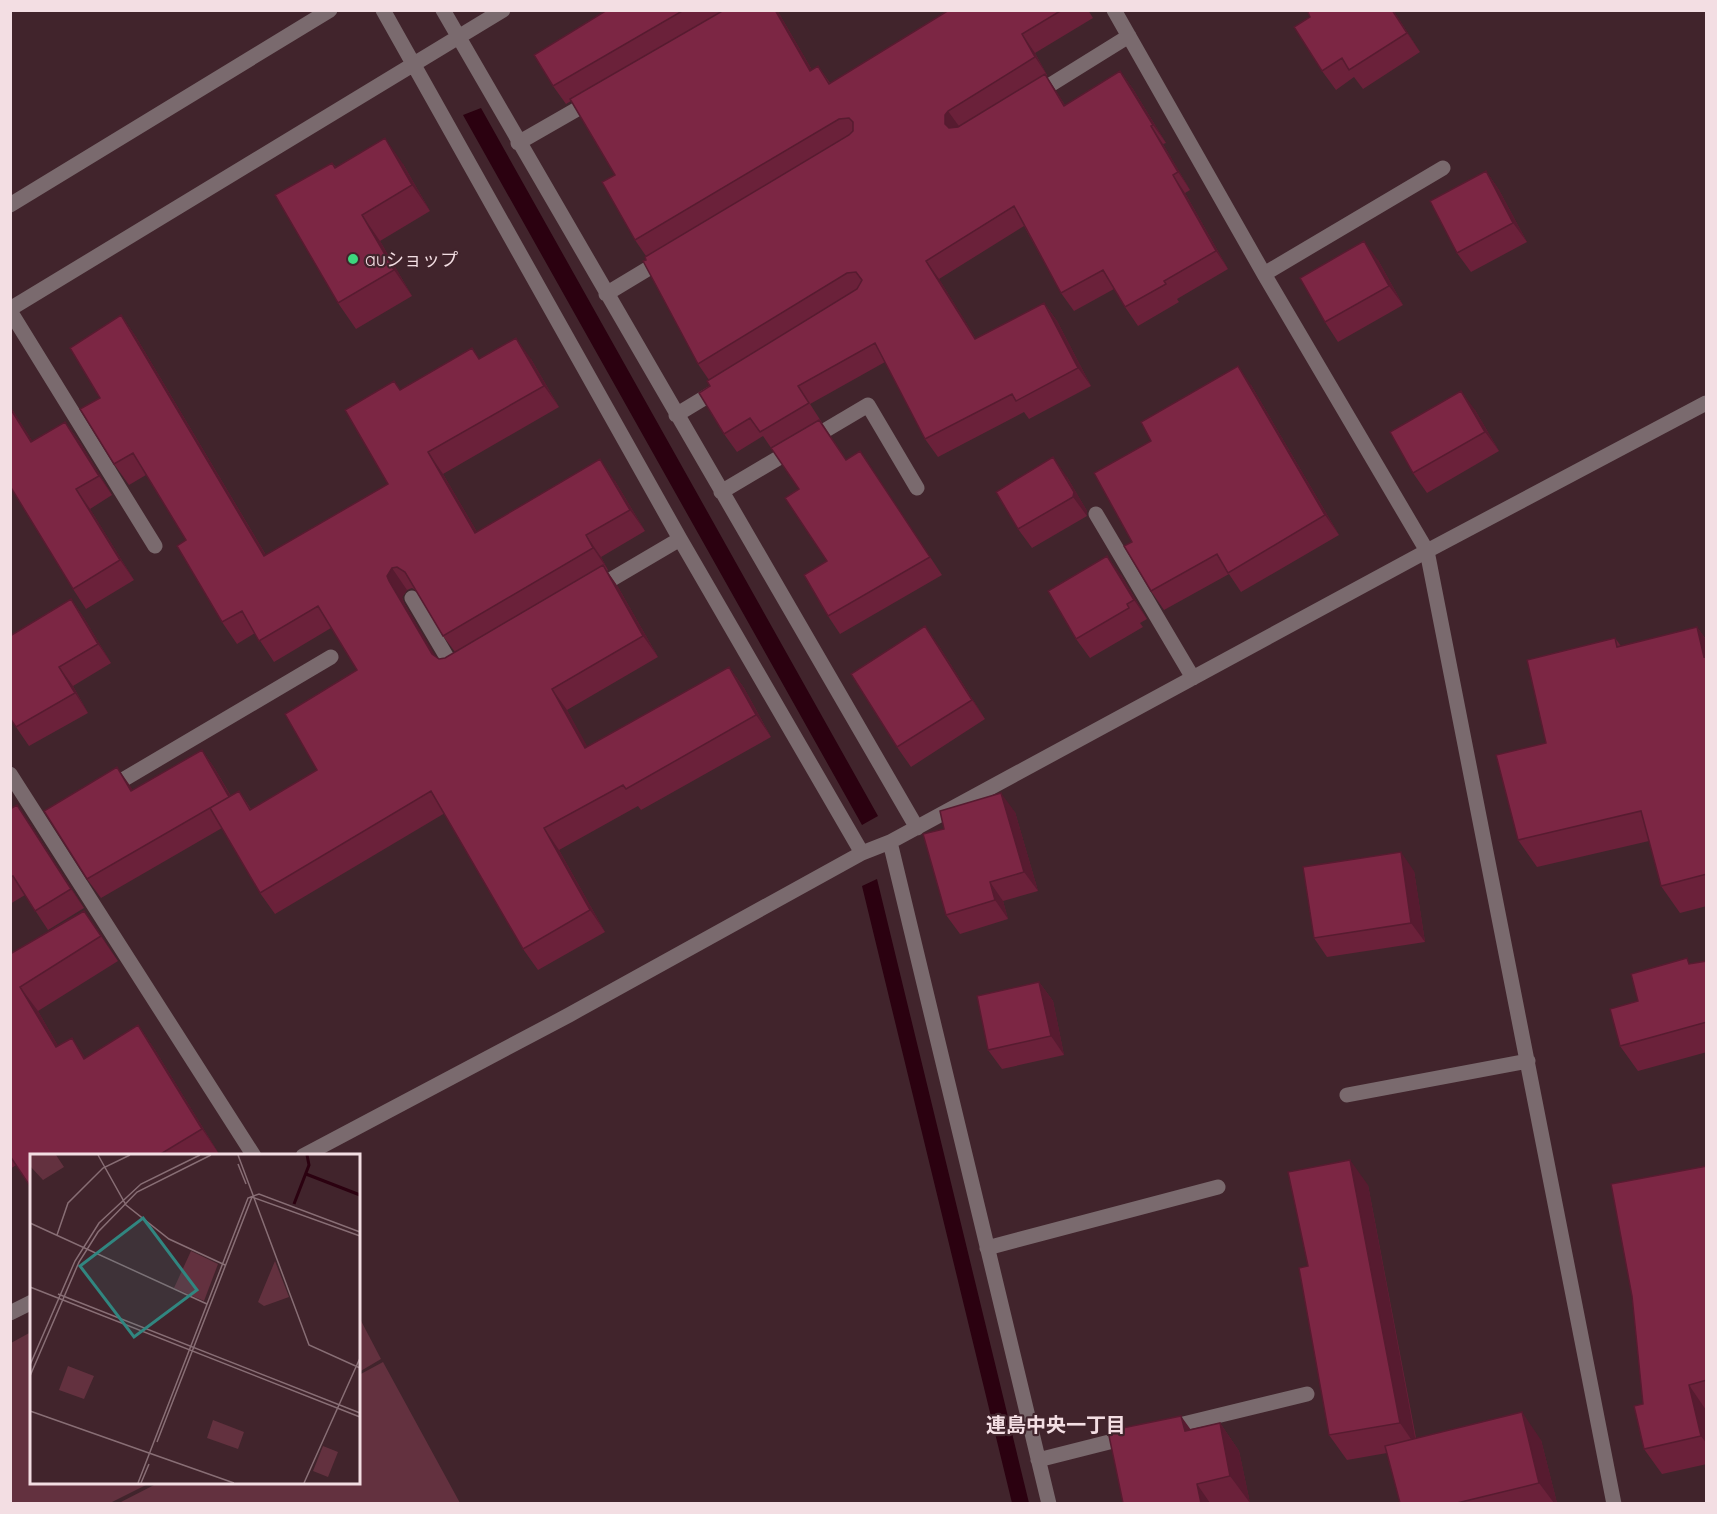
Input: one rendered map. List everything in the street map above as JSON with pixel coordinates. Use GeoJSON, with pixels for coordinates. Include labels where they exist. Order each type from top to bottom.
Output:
{"type":"FeatureCollection","features":[{"type":"Feature","properties":{"kind":"street"},"geometry":{"type":"LineString","coordinates":[[10,205],[330,10]]}},
{"type":"Feature","properties":{"kind":"street"},"geometry":{"type":"LineString","coordinates":[[383,10],[680,539],[861,853]]}},
{"type":"Feature","properties":{"kind":"street"},"geometry":{"type":"LineString","coordinates":[[443,10],[917,828]]}},
{"type":"Feature","properties":{"kind":"street"},"geometry":{"type":"LineString","coordinates":[[155,546],[10,310],[503,10]]}},
{"type":"Feature","properties":{"kind":"street"},"geometry":{"type":"LineString","coordinates":[[1114,10],[1263,274],[1427,551],[1614,1503]]}},
{"type":"Feature","properties":{"kind":"street"},"geometry":{"type":"LineString","coordinates":[[1017,105],[1129,36]]}},
{"type":"Feature","properties":{"kind":"street"},"geometry":{"type":"LineString","coordinates":[[518,143],[608,91]]}},
{"type":"Feature","properties":{"kind":"street"},"geometry":{"type":"LineString","coordinates":[[1263,274],[1443,168]]}},
{"type":"Feature","properties":{"kind":"street"},"geometry":{"type":"LineString","coordinates":[[606,294],[676,252]]}},
{"type":"Feature","properties":{"kind":"street"},"geometry":{"type":"LineString","coordinates":[[676,415],[736,378]]}},
{"type":"Feature","properties":{"kind":"street"},"geometry":{"type":"LineString","coordinates":[[305,1154],[569,1015],[861,853],[917,828],[1427,551],[1707,404]]}},
{"type":"Feature","properties":{"kind":"street"},"geometry":{"type":"LineString","coordinates":[[721,492],[868,405],[917,488]]}},
{"type":"Feature","properties":{"kind":"street"},"geometry":{"type":"LineString","coordinates":[[1096,514],[1193,678]]}},
{"type":"Feature","properties":{"kind":"street"},"geometry":{"type":"LineString","coordinates":[[578,599],[680,539]]}},
{"type":"Feature","properties":{"kind":"street"},"geometry":{"type":"LineString","coordinates":[[411,598],[455,671],[476,659]]}},
{"type":"Feature","properties":{"kind":"street"},"geometry":{"type":"LineString","coordinates":[[96,796],[331,657]]}},
{"type":"Feature","properties":{"kind":"street"},"geometry":{"type":"LineString","coordinates":[[11,776],[50,823],[253,1154]]}},
{"type":"Feature","properties":{"kind":"street"},"geometry":{"type":"LineString","coordinates":[[890,842],[1048,1503]]}},
{"type":"Feature","properties":{"kind":"street"},"geometry":{"type":"LineString","coordinates":[[1347,1095],[1528,1061]]}},
{"type":"Feature","properties":{"kind":"street"},"geometry":{"type":"LineString","coordinates":[[987,1248],[1218,1187]]}},
{"type":"Feature","properties":{"kind":"street"},"geometry":{"type":"LineString","coordinates":[[10,1313],[30,1303]]}},
{"type":"Feature","properties":{"kind":"street"},"geometry":{"type":"LineString","coordinates":[[1038,1460],[1307,1394]]}},
{"type":"Feature","properties":{"kind":"shaded area"},"geometry":{"type":"Polygon","coordinates":[[[481,108],[878,816],[862,825],[463,115],[481,108]]]}},
{"type":"Feature","properties":{"kind":"shaded area"},"geometry":{"type":"Polygon","coordinates":[[[877,879],[1029,1503],[1012,1503],[862,886],[877,879]]]}},
{"type":"Feature","properties":{"kind":"shaded area"},"geometry":{"type":"Polygon","coordinates":[[[360,1319],[381,1359],[360,1371],[360,1319]]]}},
{"type":"Feature","properties":{"kind":"shaded area"},"geometry":{"type":"Polygon","coordinates":[[[30,1333],[30,1484],[148,1484],[110,1503],[11,1503],[11,1343],[30,1333]]]}},
{"type":"Feature","properties":{"kind":"shaded area"},"geometry":{"type":"Polygon","coordinates":[[[383,1362],[460,1503],[119,1503],[156,1484],[360,1484],[360,1374],[383,1362]]]}},
{"type":"Feature","properties":{"kind":"building"},"geometry":{"type":"Polygon","coordinates":[[[607,10],[684,10],[553,86],[534,55],[607,10]]]}},
{"type":"Feature","properties":{"kind":"building"},"geometry":{"type":"Polygon","coordinates":[[[724,10],[775,10],[810,71],[818,66],[829,84],[949,10],[1062,10],[1022,34],[1035,57],[948,111],[945,115],[945,124],[949,128],[958,127],[1045,74],[1064,106],[1120,71],[1153,125],[1151,126],[1178,172],[1173,175],[1216,251],[1164,281],[1166,284],[1125,307],[1103,270],[1061,293],[1014,206],[926,261],[975,339],[1044,303],[1078,368],[1016,401],[1012,394],[925,439],[875,343],[798,386],[809,403],[760,432],[750,418],[724,434],[699,393],[710,386],[707,381],[857,289],[862,280],[856,272],[847,273],[698,364],[643,261],[646,260],[645,257],[849,135],[853,131],[853,122],[849,118],[839,119],[635,240],[602,182],[615,175],[570,99],[724,10]]]}},
{"type":"Feature","properties":{"kind":"building"},"geometry":{"type":"Polygon","coordinates":[[[1307,10],[1392,10],[1407,33],[1349,70],[1342,58],[1322,71],[1294,27],[1310,17],[1307,10]]]}},
{"type":"Feature","properties":{"kind":"building"},"geometry":{"type":"Polygon","coordinates":[[[385,138],[412,185],[362,215],[394,270],[338,303],[275,195],[332,163],[335,168],[385,138]]]}},
{"type":"Feature","properties":{"kind":"building"},"geometry":{"type":"Polygon","coordinates":[[[1486,171],[1513,223],[1457,253],[1430,201],[1486,171]]]}},
{"type":"Feature","properties":{"kind":"building"},"geometry":{"type":"Polygon","coordinates":[[[1364,241],[1389,286],[1325,322],[1300,278],[1364,241]]]}},
{"type":"Feature","properties":{"kind":"building"},"geometry":{"type":"Polygon","coordinates":[[[121,315],[264,556],[388,484],[345,410],[394,381],[400,390],[472,348],[479,359],[516,338],[544,386],[428,452],[475,533],[600,459],[630,510],[586,535],[593,548],[443,636],[405,572],[397,567],[392,568],[387,576],[389,581],[432,654],[439,659],[445,658],[603,565],[643,636],[552,689],[585,748],[729,667],[756,715],[626,789],[623,785],[544,828],[590,910],[523,949],[431,791],[260,893],[210,808],[239,791],[250,810],[317,770],[285,714],[357,670],[318,606],[259,641],[242,611],[222,622],[177,546],[186,540],[133,453],[114,464],[80,409],[100,398],[70,348],[121,315]]]}},
{"type":"Feature","properties":{"kind":"building"},"geometry":{"type":"Polygon","coordinates":[[[1238,366],[1325,515],[1228,573],[1217,554],[1151,591],[1124,546],[1132,542],[1094,473],[1151,441],[1141,422],[1238,366]]]}},
{"type":"Feature","properties":{"kind":"building"},"geometry":{"type":"Polygon","coordinates":[[[1461,391],[1485,432],[1413,473],[1390,432],[1461,391]]]}},
{"type":"Feature","properties":{"kind":"building"},"geometry":{"type":"Polygon","coordinates":[[[10,408],[31,442],[65,422],[99,476],[76,489],[120,560],[73,589],[10,486],[10,408]]]}},
{"type":"Feature","properties":{"kind":"building"},"geometry":{"type":"Polygon","coordinates":[[[819,420],[846,460],[860,451],[930,557],[828,616],[804,575],[827,561],[785,498],[799,489],[771,448],[819,420]]]}},
{"type":"Feature","properties":{"kind":"building"},"geometry":{"type":"Polygon","coordinates":[[[1053,457],[1074,492],[1073,497],[1018,529],[996,492],[1053,457]]]}},
{"type":"Feature","properties":{"kind":"building"},"geometry":{"type":"Polygon","coordinates":[[[1107,556],[1134,600],[1127,604],[1129,608],[1076,639],[1048,591],[1107,556]]]}},
{"type":"Feature","properties":{"kind":"building"},"geometry":{"type":"Polygon","coordinates":[[[71,599],[98,644],[59,667],[75,693],[16,727],[10,718],[10,636],[71,599]]]}},
{"type":"Feature","properties":{"kind":"building"},"geometry":{"type":"Polygon","coordinates":[[[925,626],[972,700],[897,747],[851,674],[925,626]]]}},
{"type":"Feature","properties":{"kind":"building"},"geometry":{"type":"Polygon","coordinates":[[[1697,627],[1704,657],[1707,656],[1707,874],[1661,886],[1641,811],[1518,840],[1496,755],[1546,743],[1527,660],[1615,638],[1617,647],[1697,627]]]}},
{"type":"Feature","properties":{"kind":"building"},"geometry":{"type":"Polygon","coordinates":[[[202,750],[229,797],[87,879],[44,811],[117,767],[131,791],[202,750]]]}},
{"type":"Feature","properties":{"kind":"building"},"geometry":{"type":"Polygon","coordinates":[[[1001,793],[1024,872],[990,882],[995,900],[946,915],[923,834],[944,829],[940,811],[1001,793]]]}},
{"type":"Feature","properties":{"kind":"building"},"geometry":{"type":"Polygon","coordinates":[[[17,805],[71,889],[35,911],[13,876],[10,877],[10,809],[17,805]]]}},
{"type":"Feature","properties":{"kind":"building"},"geometry":{"type":"Polygon","coordinates":[[[1401,852],[1411,923],[1314,938],[1303,867],[1401,852]]]}},
{"type":"Feature","properties":{"kind":"building"},"geometry":{"type":"Polygon","coordinates":[[[84,911],[101,936],[20,987],[56,1047],[72,1038],[84,1059],[138,1025],[202,1129],[161,1154],[30,1154],[30,1186],[10,1156],[10,954],[84,911]]]}},
{"type":"Feature","properties":{"kind":"building"},"geometry":{"type":"Polygon","coordinates":[[[1687,958],[1689,964],[1707,961],[1707,1022],[1620,1046],[1610,1009],[1638,1001],[1631,974],[1687,958]]]}},
{"type":"Feature","properties":{"kind":"building"},"geometry":{"type":"Polygon","coordinates":[[[1039,982],[1051,1036],[988,1050],[977,996],[1039,982]]]}},
{"type":"Feature","properties":{"kind":"building"},"geometry":{"type":"Polygon","coordinates":[[[1350,1160],[1400,1423],[1329,1435],[1299,1268],[1308,1266],[1288,1172],[1350,1160]]]}},
{"type":"Feature","properties":{"kind":"building"},"geometry":{"type":"Polygon","coordinates":[[[1707,1166],[1707,1380],[1689,1385],[1701,1436],[1644,1449],[1634,1406],[1643,1404],[1632,1296],[1611,1184],[1707,1166]]]}},
{"type":"Feature","properties":{"kind":"building"},"geometry":{"type":"Polygon","coordinates":[[[1522,1412],[1539,1483],[1457,1503],[1400,1503],[1385,1446],[1522,1412]]]}},
{"type":"Feature","properties":{"kind":"building"},"geometry":{"type":"Polygon","coordinates":[[[1181,1416],[1185,1431],[1220,1423],[1230,1476],[1197,1484],[1201,1503],[1123,1503],[1108,1431],[1181,1416]]]}},
{"type":"Feature","properties":{"kind":"place","name":"auショップ"},"geometry":{"type":"Point","coordinates":[353,259]}},
{"type":"Feature","properties":{"kind":"district","name":"連島中央一丁目"},"geometry":{"type":"Point","coordinates":[1056,1424]}}]}
